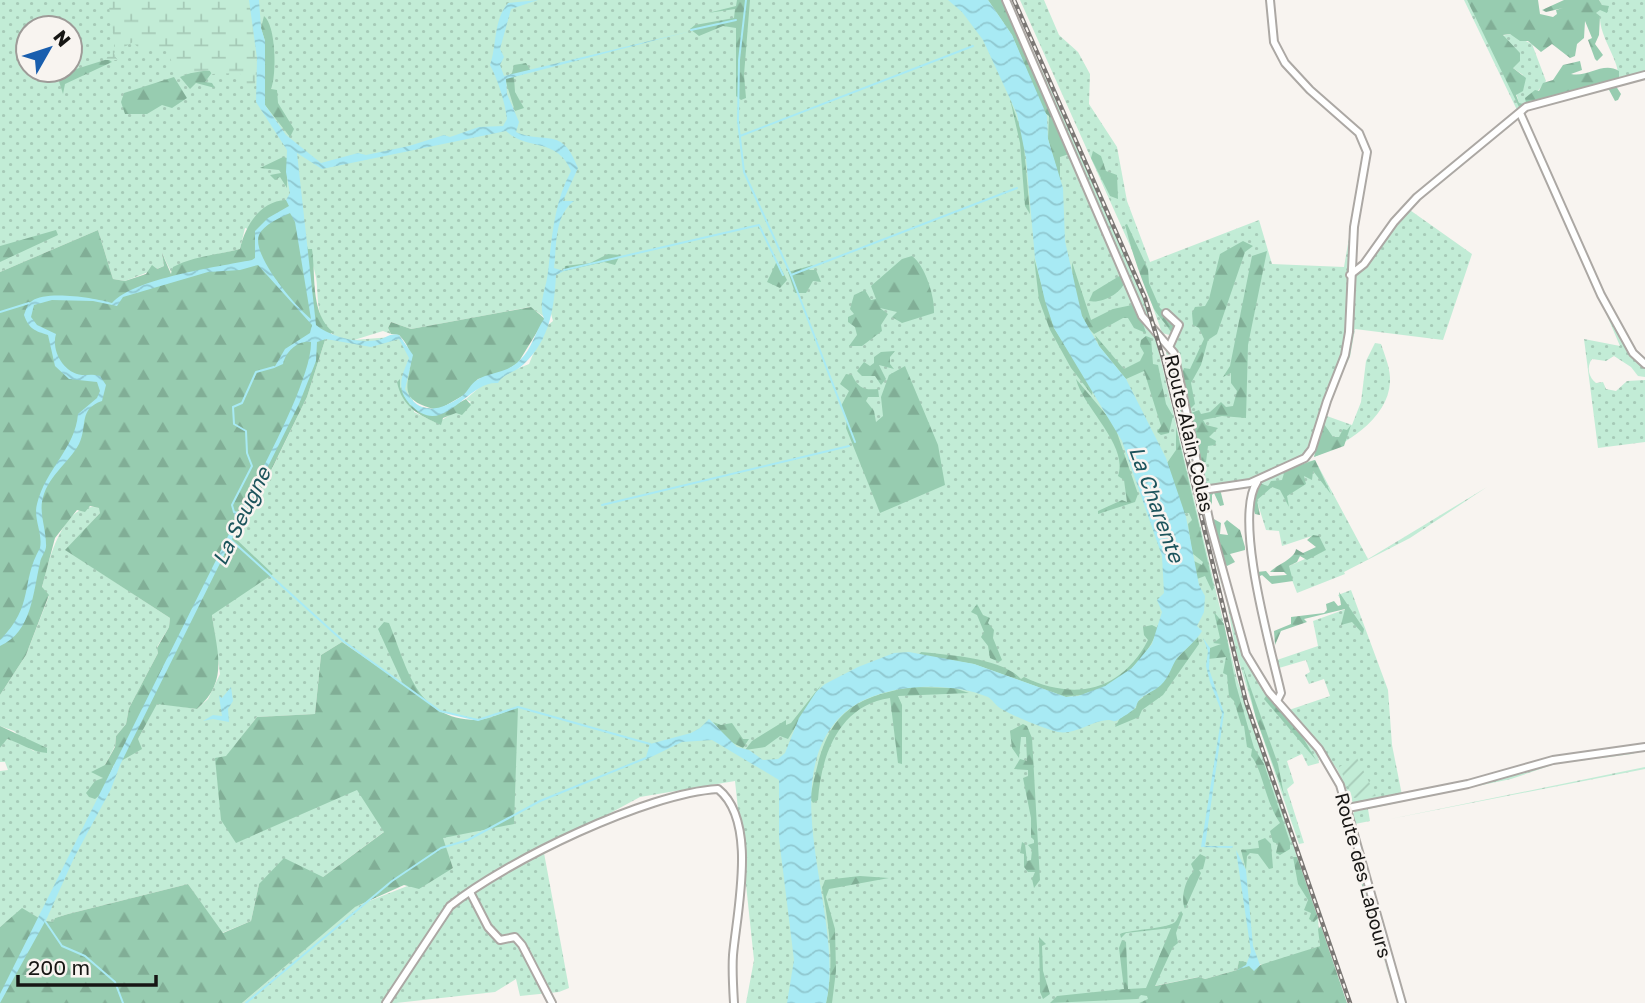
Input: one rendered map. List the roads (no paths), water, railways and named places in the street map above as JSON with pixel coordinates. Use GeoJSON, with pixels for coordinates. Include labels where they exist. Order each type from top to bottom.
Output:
{"type":"FeatureCollection","features":[{"type":"Feature","properties":{"kind":"street","name":"Route Alain Colas"},"geometry":{"type":"LineString","coordinates":[[1006,0],[1142,316],[1170,345],[1177,365],[1203,490],[1241,641],[1256,673],[1292,718]]}},
{"type":"Feature","properties":{"kind":"street"},"geometry":{"type":"LineString","coordinates":[[1203,490],[1258,480],[1306,458],[1312,449],[1345,355],[1354,227],[1367,152],[1359,133],[1310,90],[1279,54],[1271,29],[1269,0]]}},
{"type":"Feature","properties":{"kind":"street"},"geometry":{"type":"LineString","coordinates":[[1350,275],[1364,264],[1417,197],[1520,113],[1536,103],[1645,75]]}},
{"type":"Feature","properties":{"kind":"street"},"geometry":{"type":"LineString","coordinates":[[1520,113],[1601,295],[1633,353],[1645,364]]}},
{"type":"Feature","properties":{"kind":"street"},"geometry":{"type":"LineString","coordinates":[[1166,313],[1179,325],[1170,345]]}},
{"type":"Feature","properties":{"kind":"street"},"geometry":{"type":"LineString","coordinates":[[1258,480],[1250,499],[1251,559],[1281,693],[1277,702]]}},
{"type":"Feature","properties":{"kind":"street","name":"Route des Labours"},"geometry":{"type":"LineString","coordinates":[[1292,718],[1329,763],[1348,808],[1384,947],[1402,1003]]}},
{"type":"Feature","properties":{"kind":"street"},"geometry":{"type":"LineString","coordinates":[[1348,808],[1468,785],[1553,760],[1645,747]]}},
{"type":"Feature","properties":{"kind":"street"},"geometry":{"type":"LineString","coordinates":[[389,1001],[450,906],[470,892],[542,851],[634,810],[677,794],[718,789],[736,814],[741,844],[741,881],[733,958],[734,1003]]}},
{"type":"Feature","properties":{"kind":"street"},"geometry":{"type":"LineString","coordinates":[[470,892],[488,927],[500,940],[515,937],[522,945],[552,1003]]}},
{"type":"Feature","properties":{"kind":"water","name":"La Seugne"},"geometry":{"type":"Polygon","coordinates":[[[249,0],[259,0],[265,41],[265,105],[286,135],[321,163],[358,153],[366,155],[409,146],[444,135],[450,137],[479,127],[503,126],[507,119],[505,106],[490,65],[500,18],[508,3],[538,0],[511,9],[500,49],[504,57],[500,65],[504,76],[691,31],[506,79],[507,94],[519,122],[516,132],[559,141],[566,146],[578,168],[563,201],[574,201],[563,215],[556,241],[554,268],[564,271],[556,275],[552,312],[545,334],[521,367],[498,383],[476,390],[444,413],[433,416],[422,413],[409,403],[402,392],[402,380],[409,358],[399,339],[371,347],[326,339],[317,342],[316,361],[299,404],[120,765],[111,789],[74,858],[47,918],[0,1003],[0,994],[236,520],[233,511],[240,512],[283,427],[303,379],[311,342],[293,347],[283,364],[274,368],[285,349],[310,333],[312,325],[258,265],[240,270],[208,272],[123,297],[117,306],[93,301],[52,300],[34,305],[31,317],[37,325],[56,334],[55,347],[64,365],[75,373],[100,376],[106,385],[102,401],[94,404],[87,413],[79,444],[44,493],[42,517],[46,547],[33,598],[19,631],[11,640],[0,646],[0,640],[23,605],[30,572],[40,548],[36,510],[41,491],[72,438],[78,414],[97,398],[100,391],[97,382],[69,379],[55,366],[48,335],[33,329],[24,315],[29,304],[39,298],[71,296],[112,303],[123,294],[157,280],[255,258],[255,231],[268,218],[289,206],[286,200],[290,193],[286,172],[287,150],[256,102],[257,58],[249,0]],[[506,131],[322,169],[297,153],[316,325],[329,333],[354,340],[370,341],[399,335],[413,355],[405,389],[417,404],[424,408],[447,405],[464,394],[477,380],[515,365],[528,351],[544,319],[542,301],[555,220],[571,171],[558,153],[523,141],[506,131]],[[290,213],[265,228],[259,235],[258,244],[276,280],[311,319],[295,222],[290,213]]]}},
{"type":"Feature","properties":{"kind":"water","name":"La Charente"},"geometry":{"type":"Polygon","coordinates":[[[948,0],[988,0],[1012,35],[1047,116],[1048,139],[1063,188],[1065,241],[1082,316],[1099,346],[1126,379],[1166,458],[1186,517],[1199,585],[1205,596],[1204,612],[1197,626],[1202,631],[1177,658],[1164,682],[1140,699],[1132,711],[1116,721],[1102,721],[1071,732],[1058,732],[1028,722],[998,707],[988,697],[953,688],[892,691],[856,704],[842,715],[822,743],[813,777],[811,814],[830,969],[826,1003],[787,1003],[794,960],[779,838],[779,780],[712,740],[682,742],[645,760],[650,744],[691,733],[709,719],[737,747],[749,750],[763,760],[778,759],[785,753],[799,718],[816,692],[825,684],[858,667],[894,653],[909,652],[974,664],[1066,697],[1078,696],[1105,686],[1132,668],[1152,644],[1162,612],[1157,600],[1164,593],[1162,556],[1122,441],[1054,328],[1045,301],[1035,258],[1026,158],[1017,114],[983,40],[962,12],[948,0]]]}},
{"type":"Feature","properties":{"kind":"water"},"geometry":{"type":"Polygon","coordinates":[[[1203,638],[1210,648],[1209,669],[1224,713],[1205,846],[1233,846],[1232,848],[1201,847],[1222,713],[1210,682],[1206,666],[1208,651],[1203,638]]]}},
{"type":"Feature","properties":{"kind":"water"},"geometry":{"type":"Polygon","coordinates":[[[231,687],[233,701],[228,709],[229,722],[213,719],[203,721],[213,715],[222,716],[219,696],[222,698],[231,687]]]}},
{"type":"Feature","properties":{"kind":"water"},"geometry":{"type":"Polygon","coordinates":[[[1236,850],[1246,870],[1253,946],[1260,965],[1254,971],[1249,966],[1237,970],[1246,965],[1251,952],[1236,850]]]}},
{"type":"Feature","properties":{"kind":"waterway"},"geometry":{"type":"LineString","coordinates":[[746,0],[739,60],[738,121],[744,172],[791,275],[855,442]]}},
{"type":"Feature","properties":{"kind":"waterway"},"geometry":{"type":"LineString","coordinates":[[691,30],[736,20]]}},
{"type":"Feature","properties":{"kind":"waterway"},"geometry":{"type":"LineString","coordinates":[[740,136],[973,46]]}},
{"type":"Feature","properties":{"kind":"waterway"},"geometry":{"type":"LineString","coordinates":[[791,275],[1017,188]]}},
{"type":"Feature","properties":{"kind":"waterway"},"geometry":{"type":"LineString","coordinates":[[564,270],[759,225],[783,275]]}},
{"type":"Feature","properties":{"kind":"waterway"},"geometry":{"type":"LineString","coordinates":[[0,312],[29,303]]}},
{"type":"Feature","properties":{"kind":"waterway","name":"La Seugne"},"geometry":{"type":"LineString","coordinates":[[234,512],[232,505],[252,466],[247,453],[246,431],[234,424],[233,407],[242,403],[256,372],[274,367]]}},
{"type":"Feature","properties":{"kind":"waterway"},"geometry":{"type":"LineString","coordinates":[[602,505],[849,446]]}},
{"type":"Feature","properties":{"kind":"waterway","name":"La Seugne"},"geometry":{"type":"LineString","coordinates":[[230,539],[343,641],[440,711],[478,720],[518,707],[650,744]]}},
{"type":"Feature","properties":{"kind":"waterway"},"geometry":{"type":"LineString","coordinates":[[246,1003],[392,881],[441,848],[468,840],[540,801],[646,758]]}},
{"type":"Feature","properties":{"kind":"waterway"},"geometry":{"type":"LineString","coordinates":[[45,921],[62,946],[85,956],[115,982],[123,1003]]}},
{"type":"Feature","properties":{"kind":"railway"},"geometry":{"type":"LineString","coordinates":[[1014,0],[1145,298],[1163,358],[1246,702],[1350,1003]]}}]}
